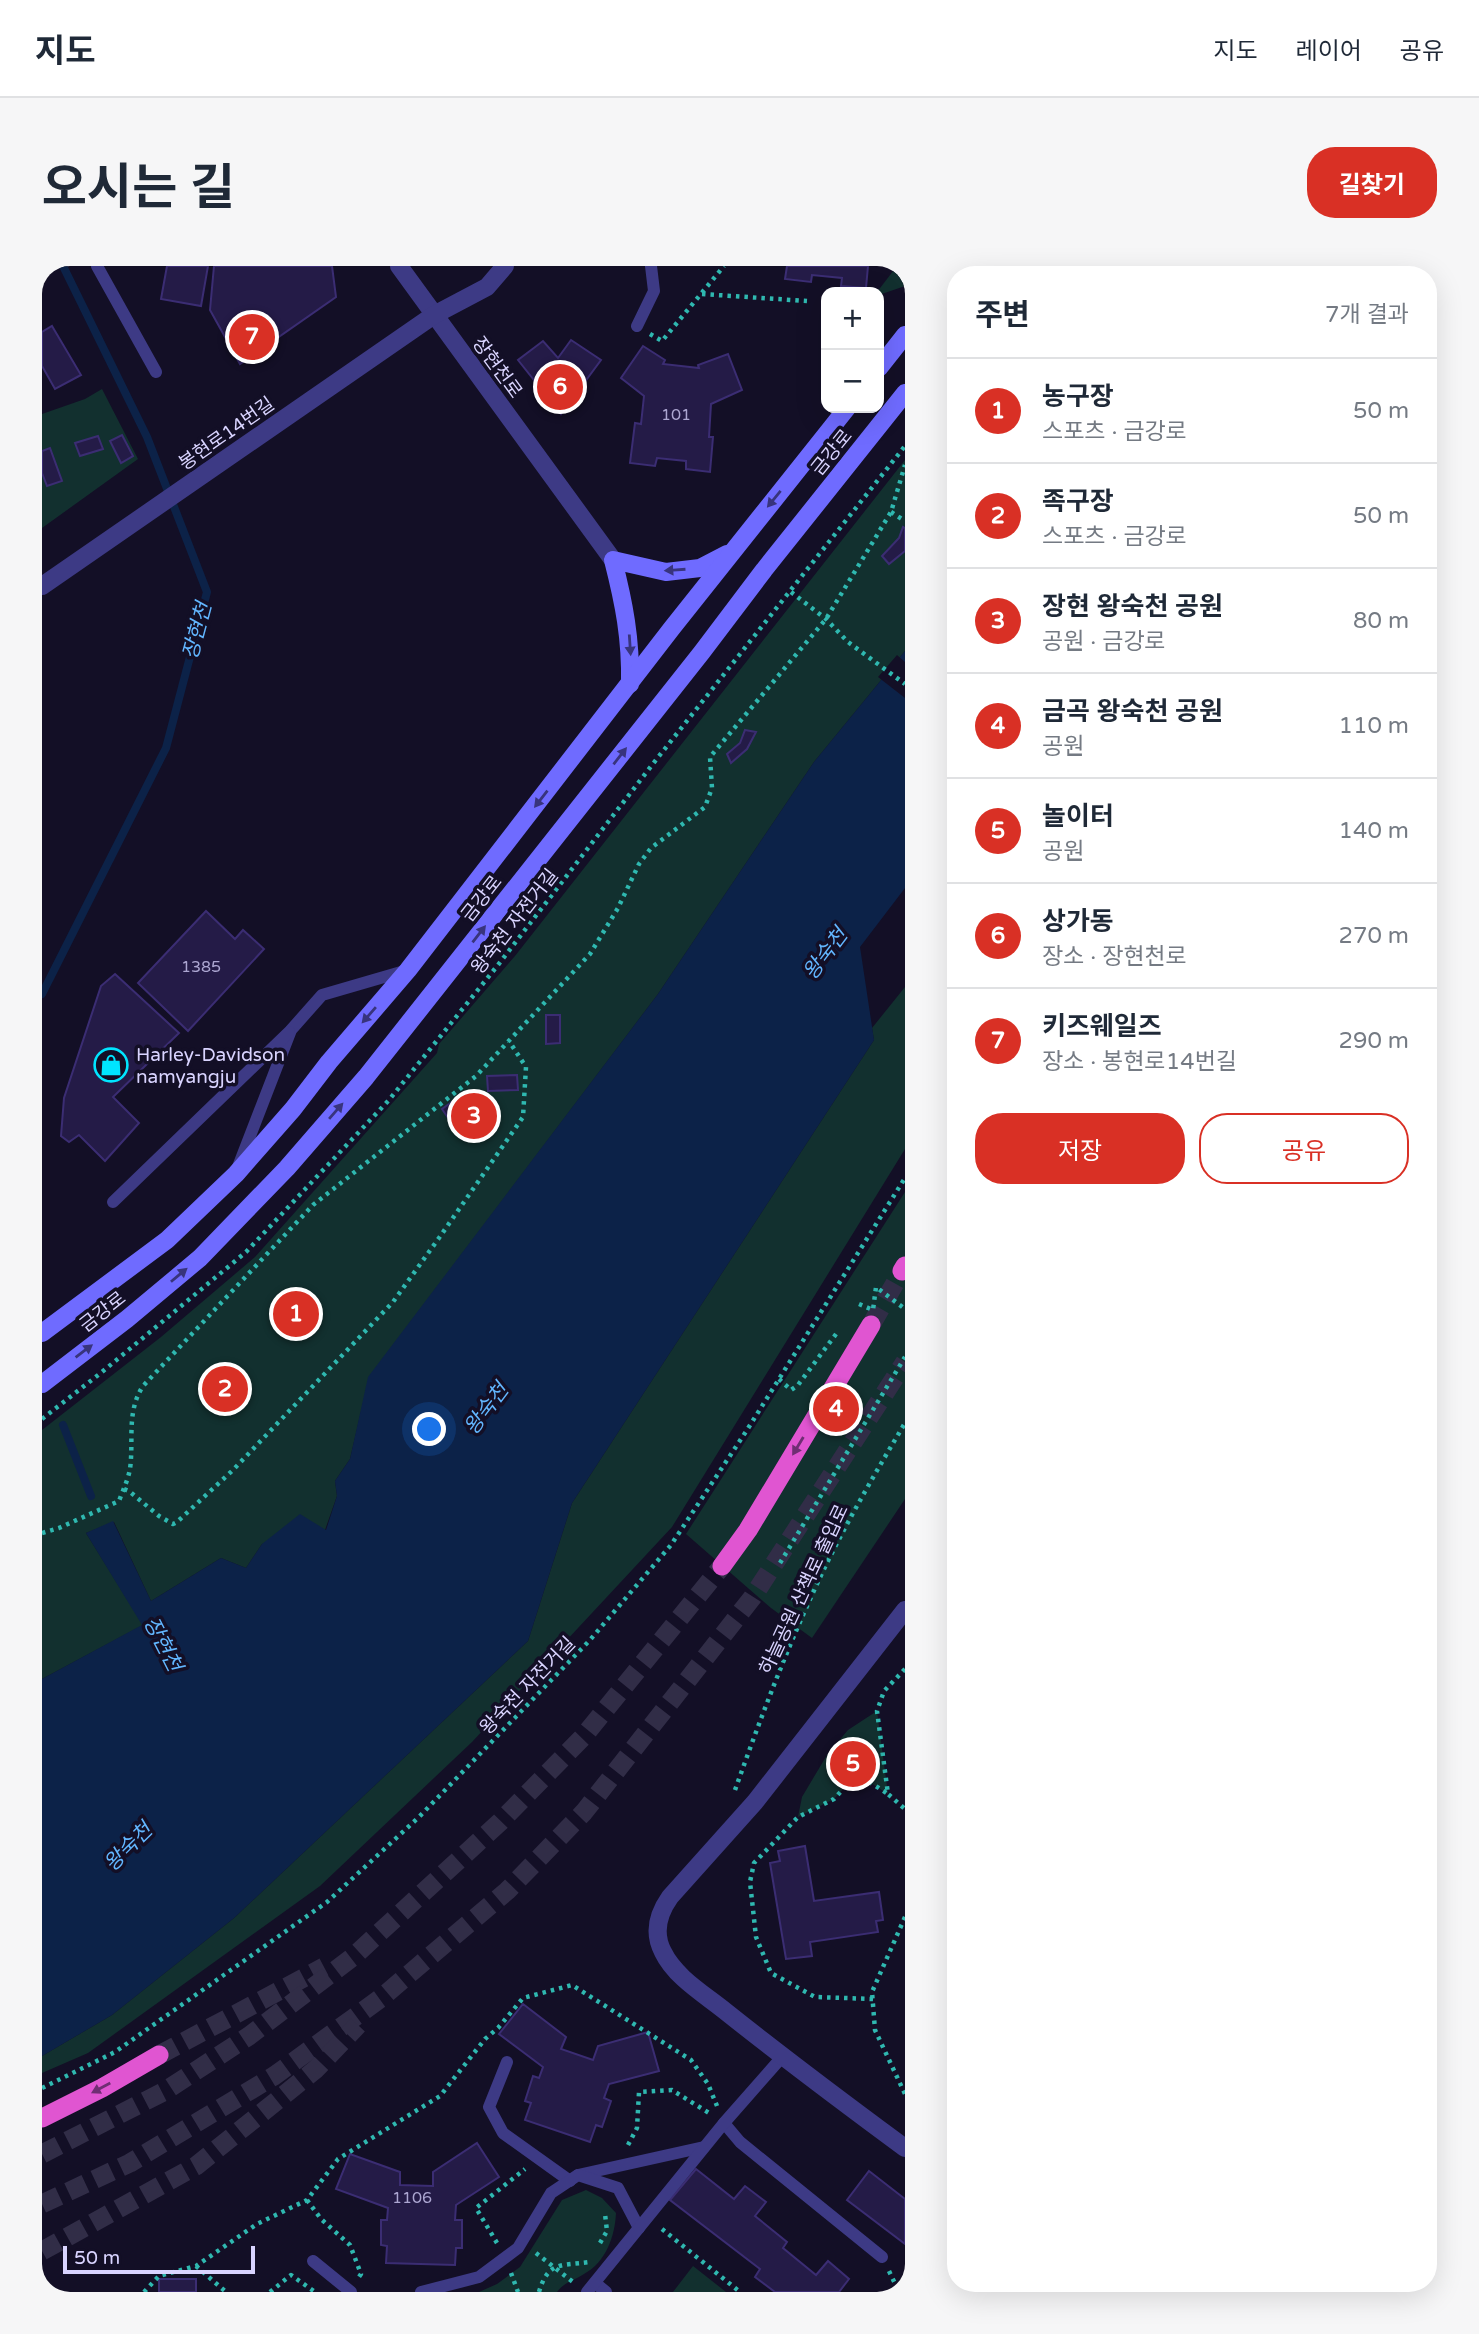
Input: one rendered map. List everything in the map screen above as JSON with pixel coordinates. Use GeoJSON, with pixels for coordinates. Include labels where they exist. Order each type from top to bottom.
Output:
{"type":"FeatureCollection","features":[{"type":"Feature","properties":{"kind":"highway"},"geometry":{"type":"LineString","coordinates":[[722,1566],[748,1530],[871,1325]]}},
{"type":"Feature","properties":{"kind":"highway"},"geometry":{"type":"LineString","coordinates":[[42,2118],[159,2055]]}},
{"type":"Feature","properties":{"kind":"main road"},"geometry":{"type":"LineString","coordinates":[[884,362],[905,335]]}},
{"type":"Feature","properties":{"kind":"main road","name":"금강로"},"geometry":{"type":"LineString","coordinates":[[42,1384],[127,1319],[200,1258],[287,1168],[366,1077],[905,394]]}},
{"type":"Feature","properties":{"kind":"main road","name":"금강로"},"geometry":{"type":"LineString","coordinates":[[42,1333],[167,1240],[236,1174],[408,970],[843,413]]}},
{"type":"Feature","properties":{"kind":"main road"},"geometry":{"type":"LineString","coordinates":[[630,684],[631,649],[626,612],[613,560],[666,572],[700,568],[734,550]]}},
{"type":"Feature","properties":{"kind":"street","name":"장현천로"},"geometry":{"type":"LineString","coordinates":[[399,266],[613,560]]}},
{"type":"Feature","properties":{"kind":"street","name":"봉현로14번길"},"geometry":{"type":"LineString","coordinates":[[42,586],[434,315],[487,287],[505,266]]}},
{"type":"Feature","properties":{"kind":"street"},"geometry":{"type":"LineString","coordinates":[[905,1610],[755,1802],[681,1883],[660,1912],[659,1942],[664,1956],[683,1978],[782,2057],[905,2148]]}},
{"type":"Feature","properties":{"kind":"lane"},"geometry":{"type":"LineString","coordinates":[[97,266],[156,372]]}},
{"type":"Feature","properties":{"kind":"lane"},"geometry":{"type":"LineString","coordinates":[[637,326],[654,291],[651,266]]}},
{"type":"Feature","properties":{"kind":"lane"},"geometry":{"type":"LineString","coordinates":[[113,1202],[291,1030],[322,995],[408,970]]}},
{"type":"Feature","properties":{"kind":"lane"},"geometry":{"type":"LineString","coordinates":[[236,1174],[291,1030]]}},
{"type":"Feature","properties":{"kind":"lane"},"geometry":{"type":"LineString","coordinates":[[606,2292],[591,2288],[704,2147],[782,2057]]}},
{"type":"Feature","properties":{"kind":"lane"},"geometry":{"type":"LineString","coordinates":[[507,2062],[489,2107],[503,2133],[538,2159],[574,2178],[618,2188],[643,2223]]}},
{"type":"Feature","properties":{"kind":"lane"},"geometry":{"type":"LineString","coordinates":[[724,2123],[740,2143],[882,2257]]}},
{"type":"Feature","properties":{"kind":"lane"},"geometry":{"type":"LineString","coordinates":[[421,2292],[479,2277],[518,2248],[551,2193],[574,2178],[704,2147]]}},
{"type":"Feature","properties":{"kind":"lane"},"geometry":{"type":"LineString","coordinates":[[313,2261],[354,2287]]}},
{"type":"Feature","properties":{"kind":"path"},"geometry":{"type":"LineString","coordinates":[[637,326],[662,341],[724,266]]}},
{"type":"Feature","properties":{"kind":"path"},"geometry":{"type":"LineString","coordinates":[[701,294],[807,301]]}},
{"type":"Feature","properties":{"kind":"path","name":"왕숙천 자전거길"},"geometry":{"type":"LineString","coordinates":[[42,1419],[102,1373],[246,1251],[389,1100],[905,446]]}},
{"type":"Feature","properties":{"kind":"path"},"geometry":{"type":"LineString","coordinates":[[42,1533],[119,1501],[130,1468],[132,1411],[143,1386],[313,1205],[476,1076],[590,954],[618,908],[639,864],[651,848],[705,807],[712,788],[710,757],[826,619],[891,512],[905,466]]}},
{"type":"Feature","properties":{"kind":"path"},"geometry":{"type":"LineString","coordinates":[[891,512],[905,521]]}},
{"type":"Feature","properties":{"kind":"path"},"geometry":{"type":"LineString","coordinates":[[790,592],[826,619],[848,642],[905,684]]}},
{"type":"Feature","properties":{"kind":"path"},"geometry":{"type":"LineString","coordinates":[[124,1489],[173,1524],[233,1470],[393,1302],[523,1117],[526,1068],[509,1041]]}},
{"type":"Feature","properties":{"kind":"path","name":"왕숙천 자전거길"},"geometry":{"type":"LineString","coordinates":[[42,2088],[115,2052],[327,1902],[419,1817],[590,1640],[671,1545],[779,1380],[905,1178]]}},
{"type":"Feature","properties":{"kind":"path"},"geometry":{"type":"LineString","coordinates":[[851,1314],[859,1304],[873,1310],[876,1287],[905,1308]]}},
{"type":"Feature","properties":{"kind":"path"},"geometry":{"type":"LineString","coordinates":[[779,1380],[792,1390],[798,1385],[844,1324]]}},
{"type":"Feature","properties":{"kind":"path"},"geometry":{"type":"LineString","coordinates":[[780,1563],[905,1357]]}},
{"type":"Feature","properties":{"kind":"path","name":"하늘공원 산책로 출입로"},"geometry":{"type":"LineString","coordinates":[[741,1774],[790,1644],[825,1568],[861,1497],[905,1423]]}},
{"type":"Feature","properties":{"kind":"path"},"geometry":{"type":"LineString","coordinates":[[888,1794],[877,1711],[884,1691],[905,1669]]}},
{"type":"Feature","properties":{"kind":"path"},"geometry":{"type":"LineString","coordinates":[[873,1999],[815,1997],[771,1973],[756,1937],[750,1882],[754,1863],[798,1817],[834,1799],[857,1774],[888,1794],[905,1809]]}},
{"type":"Feature","properties":{"kind":"path"},"geometry":{"type":"LineString","coordinates":[[905,1917],[872,1992],[875,2030],[905,2094]]}},
{"type":"Feature","properties":{"kind":"path"},"geometry":{"type":"LineString","coordinates":[[144,2292],[159,2276],[196,2266],[257,2224],[307,2200],[338,2159],[440,2096],[485,2039],[523,1998],[572,1985],[691,2060],[708,2084],[724,2123]]}},
{"type":"Feature","properties":{"kind":"path"},"geometry":{"type":"LineString","coordinates":[[617,2167],[637,2128],[639,2092],[673,2090],[724,2123]]}},
{"type":"Feature","properties":{"kind":"path"},"geometry":{"type":"LineString","coordinates":[[505,2257],[476,2208],[538,2159]]}},
{"type":"Feature","properties":{"kind":"path"},"geometry":{"type":"LineString","coordinates":[[307,2200],[321,2219],[350,2245],[361,2274],[354,2287]]}},
{"type":"Feature","properties":{"kind":"path"},"geometry":{"type":"LineString","coordinates":[[539,2292],[544,2276],[554,2267],[590,2262],[607,2231],[605,2214]]}},
{"type":"Feature","properties":{"kind":"path"},"geometry":{"type":"LineString","coordinates":[[643,2223],[740,2292]]}},
{"type":"Feature","properties":{"kind":"path"},"geometry":{"type":"LineString","coordinates":[[522,2242],[575,2284]]}},
{"type":"Feature","properties":{"kind":"path"},"geometry":{"type":"LineString","coordinates":[[196,2266],[226,2292]]}},
{"type":"Feature","properties":{"kind":"path"},"geometry":{"type":"LineString","coordinates":[[270,2292],[291,2275],[315,2292]]}},
{"type":"Feature","properties":{"kind":"green space"},"geometry":{"type":"Polygon","coordinates":[[[897,266],[905,266],[905,286],[884,293],[884,287],[881,287],[897,266]]]}},
{"type":"Feature","properties":{"kind":"green space"},"geometry":{"type":"Polygon","coordinates":[[[102,389],[138,459],[42,528],[42,414],[85,399],[102,389]]]}},
{"type":"Feature","properties":{"kind":"green space"},"geometry":{"type":"Polygon","coordinates":[[[905,460],[905,651],[814,762],[658,994],[369,1377],[350,1459],[335,1481],[337,1496],[325,1530],[262,1544],[246,1568],[221,1558],[151,1601],[114,1522],[86,1533],[143,1625],[42,1679],[42,1430],[161,1337],[255,1257],[437,1053],[439,1044],[515,956],[905,460]]]}},
{"type":"Feature","properties":{"kind":"green space"},"geometry":{"type":"Polygon","coordinates":[[[905,987],[905,1149],[672,1527],[472,1742],[320,1886],[88,2053],[42,2073],[42,2056],[112,2015],[234,1918],[528,1641],[572,1503],[874,1040],[872,1028],[905,987]]]}},
{"type":"Feature","properties":{"kind":"green space"},"geometry":{"type":"Polygon","coordinates":[[[905,1192],[905,1499],[812,1638],[771,1608],[686,1534],[905,1192]]]}},
{"type":"Feature","properties":{"kind":"green space"},"geometry":{"type":"Polygon","coordinates":[[[877,1711],[888,1794],[857,1774],[834,1799],[798,1817],[802,1797],[827,1755],[848,1730],[877,1711]]]}},
{"type":"Feature","properties":{"kind":"green space"},"geometry":{"type":"Polygon","coordinates":[[[586,2190],[602,2198],[616,2213],[608,2248],[592,2269],[566,2283],[557,2292],[479,2292],[497,2284],[520,2267],[562,2200],[586,2190]]]}},
{"type":"Feature","properties":{"kind":"green space"},"geometry":{"type":"Polygon","coordinates":[[[693,2266],[726,2292],[673,2292],[693,2266]]]}},
{"type":"Feature","properties":{"kind":"water","name":"왕숙천"},"geometry":{"type":"Polygon","coordinates":[[[905,651],[905,888],[860,947],[874,1040],[572,1503],[528,1641],[234,1918],[112,2015],[42,2056],[42,1679],[142,1625],[86,1533],[113,1521],[151,1601],[221,1558],[246,1568],[262,1544],[300,1514],[326,1530],[337,1496],[335,1481],[350,1459],[368,1377],[658,994],[814,762],[905,651]]]}},
{"type":"Feature","properties":{"kind":"pier"},"geometry":{"type":"Polygon","coordinates":[[[897,655],[905,662],[905,698],[878,677],[897,655]]]}},
{"type":"Feature","properties":{"kind":"building"},"geometry":{"type":"Polygon","coordinates":[[[167,266],[208,266],[201,306],[161,299],[167,266]]]}},
{"type":"Feature","properties":{"kind":"building"},"geometry":{"type":"Polygon","coordinates":[[[214,266],[332,266],[336,297],[240,364],[210,310],[214,266]]]}},
{"type":"Feature","properties":{"kind":"building"},"geometry":{"type":"Polygon","coordinates":[[[787,266],[868,266],[866,287],[841,286],[842,278],[812,275],[811,282],[785,279],[787,266]]]}},
{"type":"Feature","properties":{"kind":"building"},"geometry":{"type":"Polygon","coordinates":[[[52,326],[81,375],[55,389],[42,366],[42,332],[52,326]]]}},
{"type":"Feature","properties":{"kind":"building"},"geometry":{"type":"Polygon","coordinates":[[[571,340],[601,360],[561,414],[518,360],[543,341],[558,358],[571,340]]]}},
{"type":"Feature","properties":{"kind":"building"},"geometry":{"type":"Polygon","coordinates":[[[643,346],[665,360],[663,364],[699,368],[698,365],[728,354],[742,390],[711,404],[709,437],[713,437],[710,472],[686,469],[686,461],[657,458],[655,466],[630,463],[635,423],[641,424],[644,396],[621,378],[643,346]]]}},
{"type":"Feature","properties":{"kind":"building"},"geometry":{"type":"Polygon","coordinates":[[[122,435],[133,456],[121,463],[110,441],[122,435]]]}},
{"type":"Feature","properties":{"kind":"building"},"geometry":{"type":"Polygon","coordinates":[[[98,436],[103,449],[80,456],[75,443],[98,436]]]}},
{"type":"Feature","properties":{"kind":"building"},"geometry":{"type":"Polygon","coordinates":[[[50,448],[62,481],[47,486],[42,473],[42,451],[50,448]]]}},
{"type":"Feature","properties":{"kind":"building"},"geometry":{"type":"Polygon","coordinates":[[[903,527],[905,551],[889,564],[882,556],[899,538],[903,527]]]}},
{"type":"Feature","properties":{"kind":"building"},"geometry":{"type":"Polygon","coordinates":[[[745,730],[756,732],[747,749],[731,763],[727,754],[740,743],[745,730]]]}},
{"type":"Feature","properties":{"kind":"building"},"geometry":{"type":"Polygon","coordinates":[[[206,911],[235,939],[243,930],[264,949],[188,1031],[138,983],[206,911]]]}},
{"type":"Feature","properties":{"kind":"building","name":"Harley-Davidson namyangju"},"geometry":{"type":"Polygon","coordinates":[[[115,974],[179,1033],[113,1097],[139,1123],[105,1161],[79,1135],[69,1142],[61,1136],[64,1098],[101,986],[115,974]]]}},
{"type":"Feature","properties":{"kind":"building"},"geometry":{"type":"Polygon","coordinates":[[[546,1015],[560,1015],[560,1043],[546,1044],[546,1015]]]}},
{"type":"Feature","properties":{"kind":"building"},"geometry":{"type":"Polygon","coordinates":[[[517,1075],[518,1090],[488,1091],[487,1076],[517,1075]]]}},
{"type":"Feature","properties":{"kind":"building"},"geometry":{"type":"Polygon","coordinates":[[[466,1092],[475,1105],[451,1122],[442,1109],[466,1092]]]}},
{"type":"Feature","properties":{"kind":"building"},"geometry":{"type":"Polygon","coordinates":[[[805,1846],[814,1901],[879,1892],[883,1920],[876,1921],[878,1932],[810,1942],[812,1956],[786,1959],[770,1863],[780,1861],[778,1851],[805,1846]]]}},
{"type":"Feature","properties":{"kind":"building"},"geometry":{"type":"Polygon","coordinates":[[[523,2004],[566,2037],[561,2049],[593,2060],[598,2046],[648,2032],[659,2071],[609,2084],[604,2098],[611,2101],[602,2127],[596,2125],[590,2142],[525,2120],[531,2103],[525,2101],[533,2076],[539,2078],[543,2067],[499,2034],[523,2004]]]}},
{"type":"Feature","properties":{"kind":"building"},"geometry":{"type":"Polygon","coordinates":[[[477,2143],[499,2177],[456,2205],[455,2220],[462,2220],[462,2248],[456,2248],[455,2265],[386,2263],[387,2246],[381,2245],[381,2220],[387,2220],[388,2208],[336,2189],[350,2154],[400,2172],[400,2185],[433,2186],[433,2172],[477,2143]]]}},
{"type":"Feature","properties":{"kind":"building"},"geometry":{"type":"Polygon","coordinates":[[[696,2169],[734,2199],[745,2186],[766,2202],[755,2216],[787,2242],[783,2248],[816,2275],[828,2261],[849,2279],[839,2292],[775,2292],[755,2277],[760,2269],[670,2200],[696,2169]]]}},
{"type":"Feature","properties":{"kind":"building"},"geometry":{"type":"Polygon","coordinates":[[[869,2171],[905,2199],[905,2244],[847,2200],[869,2171]]]}},
{"type":"Feature","properties":{"kind":"building"},"geometry":{"type":"Polygon","coordinates":[[[159,2279],[196,2279],[196,2292],[159,2292],[159,2279]]]}},
{"type":"Feature","properties":{"kind":"waterway","name":"장현천"},"geometry":{"type":"LineString","coordinates":[[42,994],[166,748],[207,592],[147,437],[63,266]]}},
{"type":"Feature","properties":{"kind":"waterway","name":"장현천"},"geometry":{"type":"LineString","coordinates":[[63,1425],[91,1496]]}},
{"type":"Feature","properties":{"kind":"tunnel"},"geometry":{"type":"LineString","coordinates":[[871,1325],[902,1271]]}},
{"type":"Feature","properties":{"kind":"tunnel"},"geometry":{"type":"LineString","coordinates":[[42,2204],[130,2163],[274,2076],[381,1998],[507,1891],[584,1812],[752,1598],[905,1362]]}},
{"type":"Feature","properties":{"kind":"tunnel"},"geometry":{"type":"LineString","coordinates":[[42,2154],[165,2091],[249,2036],[354,1956],[500,1822],[583,1737],[722,1566]]}},
{"type":"Feature","properties":{"kind":"tunnel"},"geometry":{"type":"LineString","coordinates":[[159,2055],[324,1967]]}},
{"type":"Feature","properties":{"kind":"tunnel"},"geometry":{"type":"LineString","coordinates":[[42,2251],[196,2166],[316,2069],[358,2025]]}},
{"type":"Feature","properties":{"kind":"place","name":"키즈웨일즈"},"geometry":{"type":"Point","coordinates":[252,337]}},
{"type":"Feature","properties":{"kind":"place","name":"상가동"},"geometry":{"type":"Point","coordinates":[560,387]}},
{"type":"Feature","properties":{"kind":"place","name":"Harley-Davidson namyangju"},"geometry":{"type":"Point","coordinates":[111,1065]}},
{"type":"Feature","properties":{"kind":"place","name":"장현 왕숙천 공원"},"geometry":{"type":"Point","coordinates":[474,1116]}},
{"type":"Feature","properties":{"kind":"place","name":"농구장"},"geometry":{"type":"Point","coordinates":[296,1314]}},
{"type":"Feature","properties":{"kind":"place","name":"족구장"},"geometry":{"type":"Point","coordinates":[225,1389]}},
{"type":"Feature","properties":{"kind":"place","name":"금곡 왕숙천 공원"},"geometry":{"type":"Point","coordinates":[836,1409]}},
{"type":"Feature","properties":{"kind":"place","name":"놀이터"},"geometry":{"type":"Point","coordinates":[853,1764]}}]}
